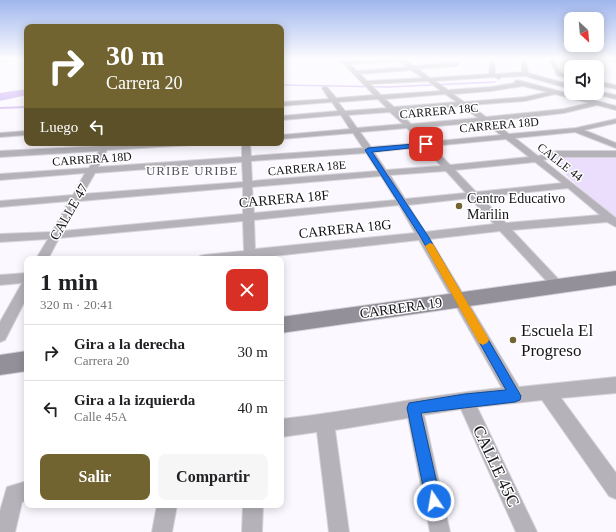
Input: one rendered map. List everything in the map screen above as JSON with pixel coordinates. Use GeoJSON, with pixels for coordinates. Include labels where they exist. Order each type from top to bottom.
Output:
{"type":"FeatureCollection","features":[{"type":"Feature","properties":{"kind":"main road","name":"CARRERA 19"},"geometry":{"type":"LineString","coordinates":[[284,325],[616,278]]}},
{"type":"Feature","properties":{"kind":"main road"},"geometry":{"type":"LineString","coordinates":[[0,365],[24,361]]}},
{"type":"Feature","properties":{"kind":"street"},"geometry":{"type":"LineString","coordinates":[[367,84],[409,126],[558,286]]}},
{"type":"Feature","properties":{"kind":"street","name":"CALLE 44"},"geometry":{"type":"LineString","coordinates":[[437,84],[507,136],[613,221]]}},
{"type":"Feature","properties":{"kind":"street"},"geometry":{"type":"LineString","coordinates":[[284,104],[379,96],[442,87],[490,89],[523,84],[616,108]]}},
{"type":"Feature","properties":{"kind":"street"},"geometry":{"type":"LineString","coordinates":[[541,88],[548,84]]}},
{"type":"Feature","properties":{"kind":"street"},"geometry":{"type":"LineString","coordinates":[[604,84],[616,87]]}},
{"type":"Feature","properties":{"kind":"street"},"geometry":{"type":"LineString","coordinates":[[325,88],[357,131],[368,150],[404,202],[515,396]]}},
{"type":"Feature","properties":{"kind":"street"},"geometry":{"type":"LineString","coordinates":[[284,118],[525,99],[556,92]]}},
{"type":"Feature","properties":{"kind":"street"},"geometry":{"type":"LineString","coordinates":[[604,94],[616,97]]}},
{"type":"Feature","properties":{"kind":"street","name":"CARRERA 18C"},"geometry":{"type":"LineString","coordinates":[[284,137],[484,119],[564,110],[598,103]]}},
{"type":"Feature","properties":{"kind":"street","name":"CARRERA 18D"},"geometry":{"type":"LineString","coordinates":[[0,177],[92,172],[368,150],[576,130],[616,121]]}},
{"type":"Feature","properties":{"kind":"street"},"geometry":{"type":"LineString","coordinates":[[576,130],[616,148]]}},
{"type":"Feature","properties":{"kind":"street"},"geometry":{"type":"LineString","coordinates":[[0,135],[24,133]]}},
{"type":"Feature","properties":{"kind":"street"},"geometry":{"type":"LineString","coordinates":[[0,154],[106,146]]}},
{"type":"Feature","properties":{"kind":"street","name":"CALLE 47"},"geometry":{"type":"LineString","coordinates":[[44,256],[106,146]]}},
{"type":"Feature","properties":{"kind":"street"},"geometry":{"type":"LineString","coordinates":[[246,146],[250,256]]}},
{"type":"Feature","properties":{"kind":"street","name":"CARRERA 18E"},"geometry":{"type":"LineString","coordinates":[[0,204],[448,168],[536,159],[557,154],[616,148]]}},
{"type":"Feature","properties":{"kind":"street","name":"CARRERA 18F"},"geometry":{"type":"LineString","coordinates":[[0,238],[56,235],[569,185]]}},
{"type":"Feature","properties":{"kind":"street","name":"CARRERA 18G"},"geometry":{"type":"LineString","coordinates":[[258,256],[503,227],[613,221]]}},
{"type":"Feature","properties":{"kind":"street"},"geometry":{"type":"LineString","coordinates":[[0,280],[24,278]]}},
{"type":"Feature","properties":{"kind":"street"},"geometry":{"type":"LineString","coordinates":[[0,336],[24,291]]}},
{"type":"Feature","properties":{"kind":"street"},"geometry":{"type":"LineString","coordinates":[[284,428],[325,423],[465,400],[616,385]]}},
{"type":"Feature","properties":{"kind":"street"},"geometry":{"type":"LineString","coordinates":[[546,392],[616,489]]}},
{"type":"Feature","properties":{"kind":"street","name":"CALLE 45C"},"geometry":{"type":"LineString","coordinates":[[465,400],[527,532]]}},
{"type":"Feature","properties":{"kind":"street"},"geometry":{"type":"LineString","coordinates":[[414,408],[440,532]]}},
{"type":"Feature","properties":{"kind":"street"},"geometry":{"type":"LineString","coordinates":[[325,423],[339,532]]}},
{"type":"Feature","properties":{"kind":"street"},"geometry":{"type":"LineString","coordinates":[[5,532],[21,493]]}},
{"type":"Feature","properties":{"kind":"street"},"geometry":{"type":"LineString","coordinates":[[162,532],[166,508]]}},
{"type":"Feature","properties":{"kind":"street"},"geometry":{"type":"LineString","coordinates":[[252,532],[253,508]]}},
{"type":"Feature","properties":{"kind":"shaded area"},"geometry":{"type":"Polygon","coordinates":[[[557,154],[616,154],[616,222],[548,158],[557,154]]]}},
{"type":"Feature","properties":{"kind":"waterway"},"geometry":{"type":"LineString","coordinates":[[284,85],[388,87],[456,84]]}},
{"type":"Feature","properties":{"kind":"waterway"},"geometry":{"type":"LineString","coordinates":[[0,97],[24,93]]}},
{"type":"Feature","properties":{"kind":"waterway"},"geometry":{"type":"LineString","coordinates":[[0,108],[24,107]]}},
{"type":"Feature","properties":{"kind":"slow traffic"},"geometry":{"type":"LineString","coordinates":[[430,246],[483,340]]}},
{"type":"Feature","properties":{"kind":"place","name":"Centro Educativo Marilin"},"geometry":{"type":"Point","coordinates":[459,206]}},
{"type":"Feature","properties":{"kind":"place","name":"Escuela El Progreso"},"geometry":{"type":"Point","coordinates":[513,340]}},
{"type":"Feature","properties":{"kind":"district","name":"URIBE URIBE"},"geometry":{"type":"Point","coordinates":[192,170]}},
{"type":"Feature","properties":{"kind":"route"},"geometry":{"type":"LineString","coordinates":[[426,144],[368,150],[404,202],[515,396],[465,400],[414,408],[434,501]]}}]}
